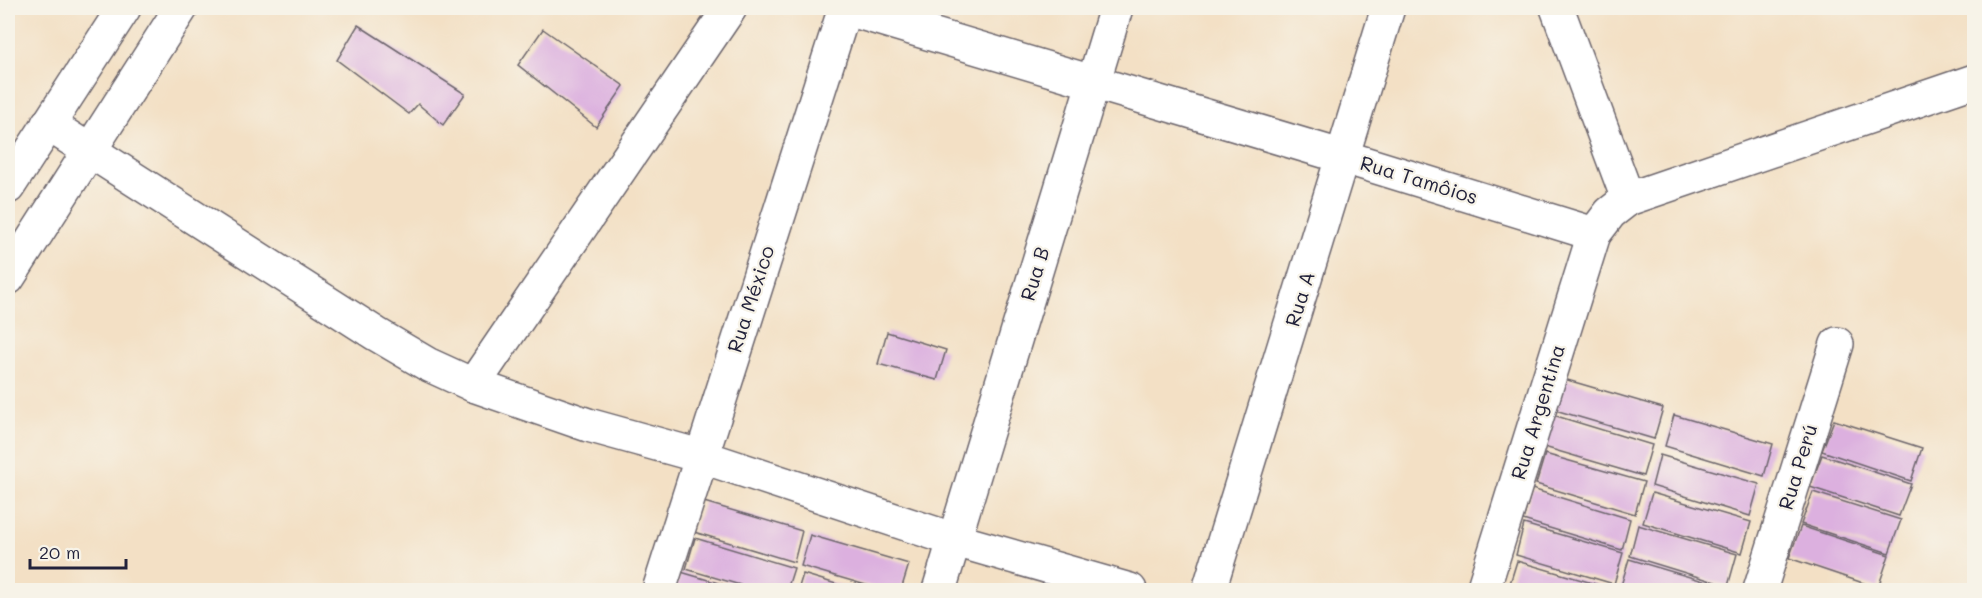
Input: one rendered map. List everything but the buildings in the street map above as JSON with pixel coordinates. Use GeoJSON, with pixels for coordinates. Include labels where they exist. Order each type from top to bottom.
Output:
{"type":"FeatureCollection","features":[{"type":"Feature","properties":{"kind":"street"},"geometry":{"type":"LineString","coordinates":[[8,187],[124,8]]}},
{"type":"Feature","properties":{"kind":"street"},"geometry":{"type":"LineString","coordinates":[[8,278],[181,8]]}},
{"type":"Feature","properties":{"kind":"street"},"geometry":{"type":"LineString","coordinates":[[473,385],[730,8]]}},
{"type":"Feature","properties":{"kind":"street","name":"Rua Tamôios"},"geometry":{"type":"LineString","coordinates":[[845,8],[1594,234]]}},
{"type":"Feature","properties":{"kind":"street","name":"Rua México"},"geometry":{"type":"LineString","coordinates":[[659,591],[700,456],[845,8]]}},
{"type":"Feature","properties":{"kind":"street","name":"Rua B"},"geometry":{"type":"LineString","coordinates":[[939,591],[1116,8]]}},
{"type":"Feature","properties":{"kind":"street","name":"Rua A"},"geometry":{"type":"LineString","coordinates":[[1209,591],[1388,8]]}},
{"type":"Feature","properties":{"kind":"street"},"geometry":{"type":"LineString","coordinates":[[1557,8],[1628,200]]}},
{"type":"Feature","properties":{"kind":"street"},"geometry":{"type":"LineString","coordinates":[[1594,234],[1610,213],[1628,200],[1974,81]]}},
{"type":"Feature","properties":{"kind":"street"},"geometry":{"type":"LineString","coordinates":[[48,124],[376,334],[427,364],[473,385],[588,425],[700,456],[955,540],[1130,591]]}},
{"type":"Feature","properties":{"kind":"street","name":"Rua Argentina"},"geometry":{"type":"LineString","coordinates":[[1483,591],[1594,234]]}},
{"type":"Feature","properties":{"kind":"street","name":"Rua Perú"},"geometry":{"type":"LineString","coordinates":[[1760,591],[1837,344]]}}]}
